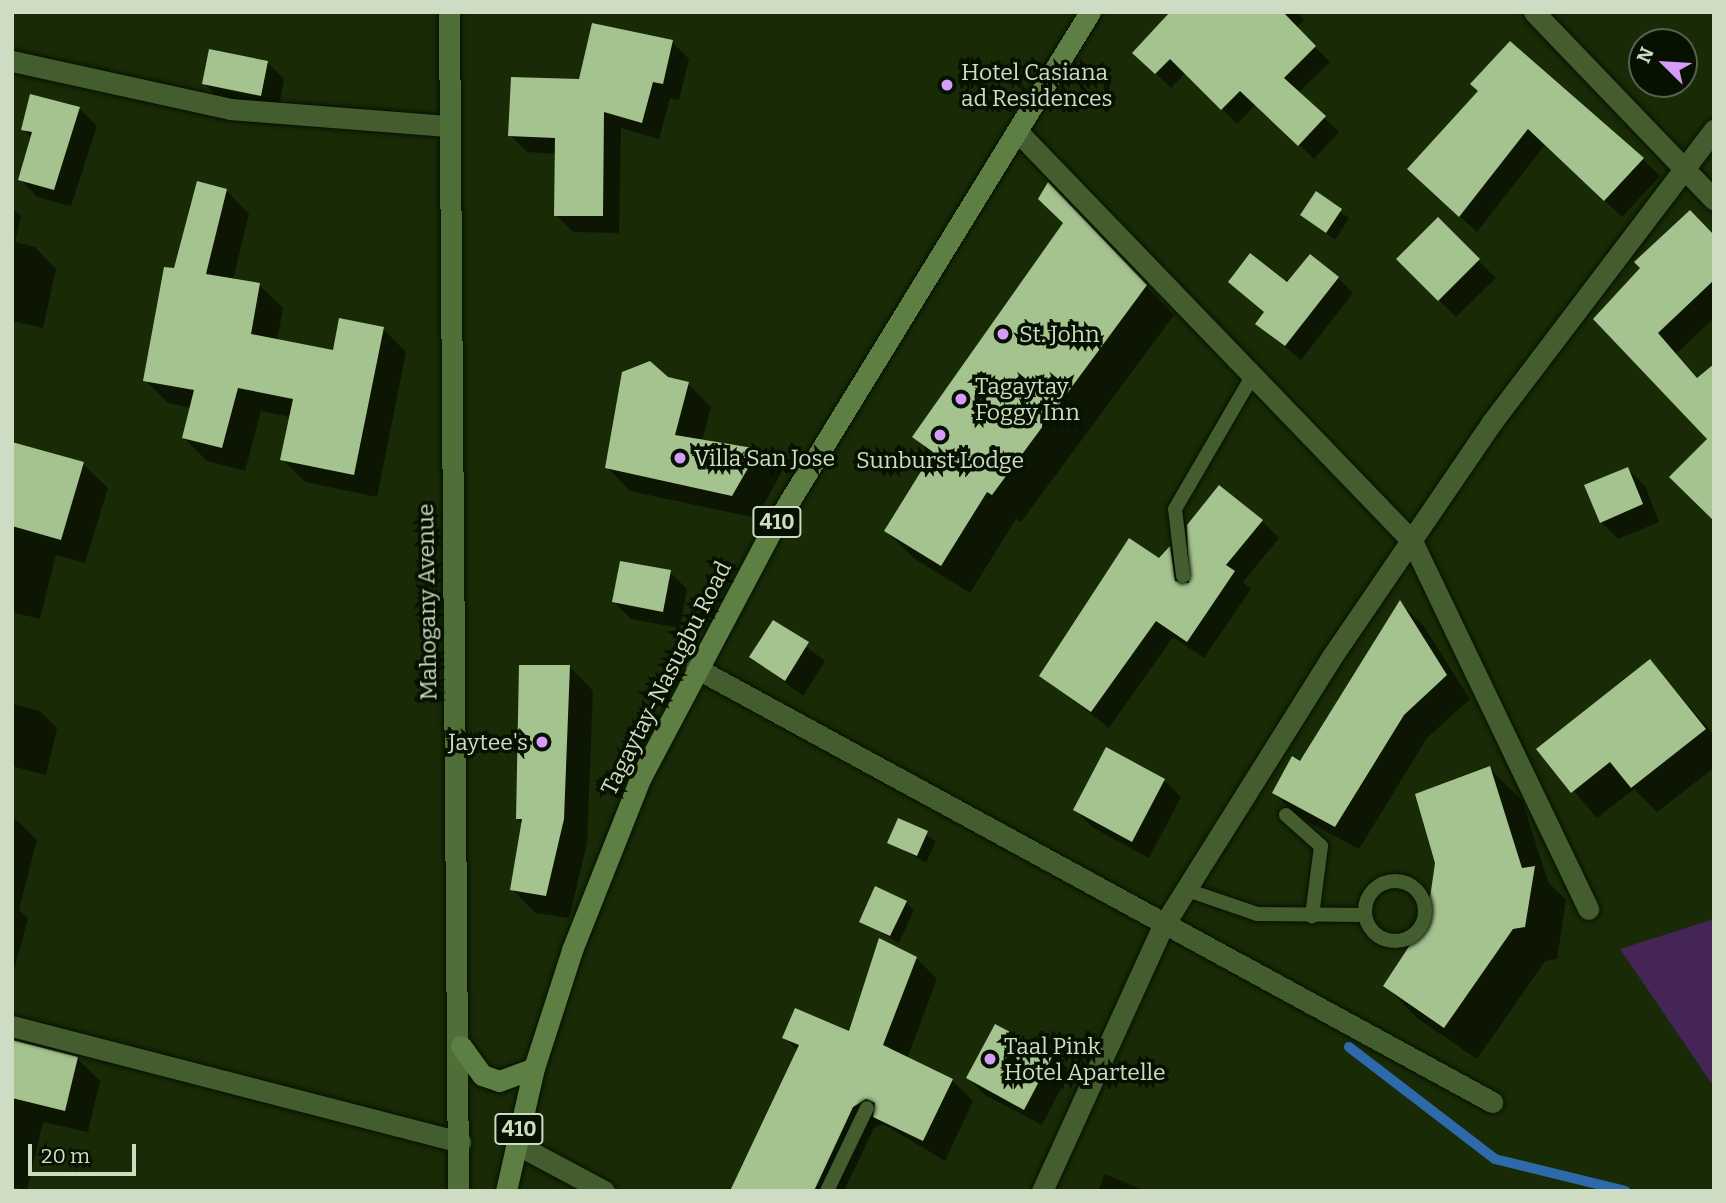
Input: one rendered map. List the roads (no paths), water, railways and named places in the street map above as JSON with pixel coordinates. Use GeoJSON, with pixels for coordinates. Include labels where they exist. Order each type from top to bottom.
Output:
{"type":"FeatureCollection","features":[{"type":"Feature","properties":{"kind":"main road","name":"Mahogany Avenue"},"geometry":{"type":"LineString","coordinates":[[449,12],[461,1046],[458,1191]]}},
{"type":"Feature","properties":{"kind":"main road","name":"Tagaytay-Nasugbu Road"},"geometry":{"type":"LineString","coordinates":[[506,1191],[534,1068],[602,868],[695,668],[1090,12]]}},
{"type":"Feature","properties":{"kind":"main road"},"geometry":{"type":"LineString","coordinates":[[461,1046],[482,1075],[499,1081],[534,1068]]}},
{"type":"Feature","properties":{"kind":"street"},"geometry":{"type":"LineString","coordinates":[[1534,12],[1714,200]]}},
{"type":"Feature","properties":{"kind":"street"},"geometry":{"type":"LineString","coordinates":[[12,61],[231,109],[449,126]]}},
{"type":"Feature","properties":{"kind":"street"},"geometry":{"type":"LineString","coordinates":[[1042,1191],[1163,926],[1331,658],[1499,411],[1685,172],[1714,130]]}},
{"type":"Feature","properties":{"kind":"street"},"geometry":{"type":"LineString","coordinates":[[1017,131],[1412,541],[1588,909]]}},
{"type":"Feature","properties":{"kind":"street"},"geometry":{"type":"LineString","coordinates":[[695,668],[1163,926],[1492,1102]]}},
{"type":"Feature","properties":{"kind":"street"},"geometry":{"type":"LineString","coordinates":[[12,1026],[460,1142]]}},
{"type":"Feature","properties":{"kind":"street"},"geometry":{"type":"LineString","coordinates":[[516,1144],[604,1191]]}},
{"type":"Feature","properties":{"kind":"lane"},"geometry":{"type":"LineString","coordinates":[[1183,576],[1175,509],[1253,375]]}},
{"type":"Feature","properties":{"kind":"lane"},"geometry":{"type":"LineString","coordinates":[[1286,815],[1321,846],[1312,916]]}},
{"type":"Feature","properties":{"kind":"lane"},"geometry":{"type":"LineString","coordinates":[[1391,881],[1418,891],[1426,908],[1421,928],[1404,941],[1383,940],[1364,915],[1374,889],[1391,881]]}},
{"type":"Feature","properties":{"kind":"lane"},"geometry":{"type":"LineString","coordinates":[[1188,890],[1258,914],[1364,915]]}},
{"type":"Feature","properties":{"kind":"lane"},"geometry":{"type":"LineString","coordinates":[[827,1191],[867,1108]]}},
{"type":"Feature","properties":{"kind":"waterway"},"geometry":{"type":"LineString","coordinates":[[1349,1047],[1495,1159],[1625,1191]]}},
{"type":"Feature","properties":{"kind":"place","name":"Hotel Casiana ad Residences"},"geometry":{"type":"Point","coordinates":[947,85]}},
{"type":"Feature","properties":{"kind":"place","name":"St. John"},"geometry":{"type":"Point","coordinates":[1003,334]}},
{"type":"Feature","properties":{"kind":"place","name":"Tagaytay Foggy Inn"},"geometry":{"type":"Point","coordinates":[961,399]}},
{"type":"Feature","properties":{"kind":"place","name":"Sunburst Lodge"},"geometry":{"type":"Point","coordinates":[940,435]}},
{"type":"Feature","properties":{"kind":"place","name":"Villa San Jose"},"geometry":{"type":"Point","coordinates":[680,458]}},
{"type":"Feature","properties":{"kind":"place","name":"Jaytee's"},"geometry":{"type":"Point","coordinates":[542,742]}},
{"type":"Feature","properties":{"kind":"place","name":"Taal Pink Hotel Apartelle"},"geometry":{"type":"Point","coordinates":[990,1059]}}]}
